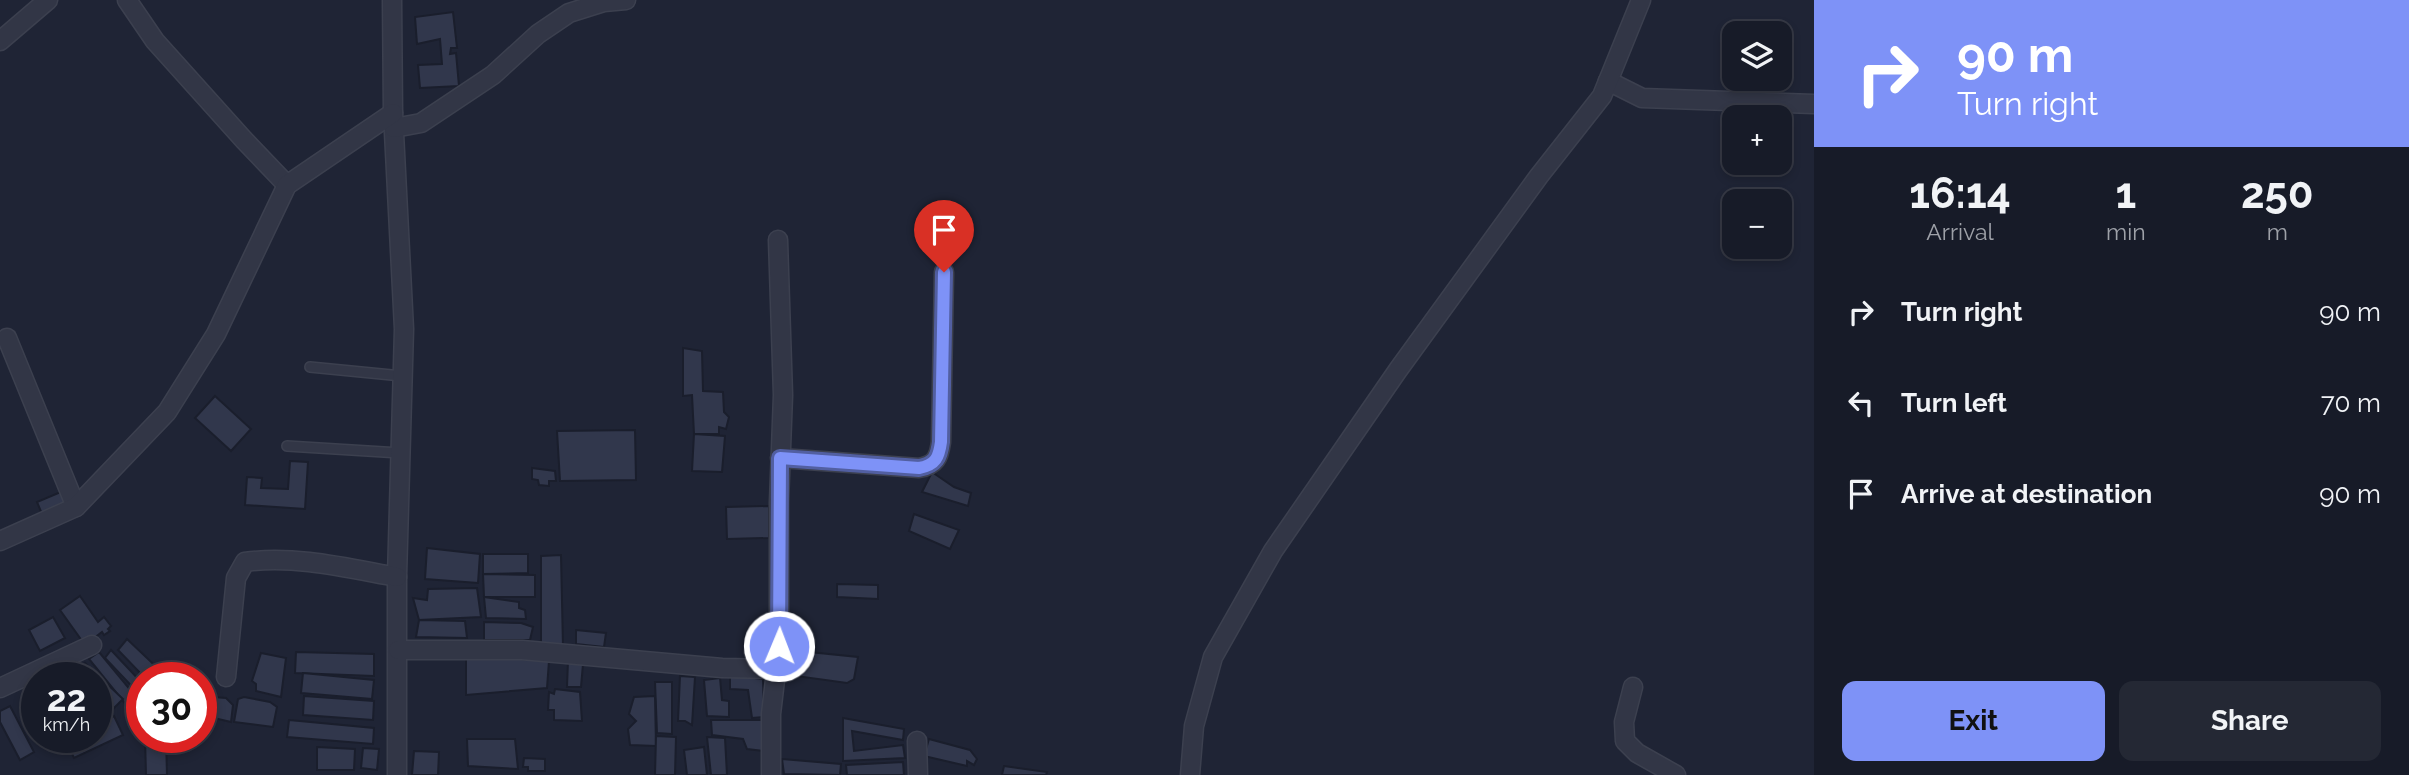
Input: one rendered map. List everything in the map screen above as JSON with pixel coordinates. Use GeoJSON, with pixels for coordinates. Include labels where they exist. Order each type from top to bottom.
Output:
{"type":"FeatureCollection","features":[{"type":"Feature","properties":{"kind":"street"},"geometry":{"type":"LineString","coordinates":[[0,41],[48,0]]}},
{"type":"Feature","properties":{"kind":"street"},"geometry":{"type":"LineString","coordinates":[[127,0],[155,41],[287,185]]}},
{"type":"Feature","properties":{"kind":"street"},"geometry":{"type":"LineString","coordinates":[[392,0],[393,121],[404,329],[397,577],[397,775]]}},
{"type":"Feature","properties":{"kind":"street"},"geometry":{"type":"LineString","coordinates":[[0,541],[76,507],[167,412],[216,334],[287,185],[393,121],[421,123],[493,75],[538,34],[569,13],[604,2],[626,0]]}},
{"type":"Feature","properties":{"kind":"street"},"geometry":{"type":"LineString","coordinates":[[1190,775],[1194,726],[1213,657],[1273,551],[1398,370],[1539,176],[1602,96],[1641,0]]}},
{"type":"Feature","properties":{"kind":"street"},"geometry":{"type":"LineString","coordinates":[[1608,81],[1642,98],[1814,104]]}},
{"type":"Feature","properties":{"kind":"street"},"geometry":{"type":"LineString","coordinates":[[771,775],[771,714],[779,646],[783,395],[778,240]]}},
{"type":"Feature","properties":{"kind":"street"},"geometry":{"type":"LineString","coordinates":[[780,458],[919,468],[930,467],[938,458],[941,442],[944,272]]}},
{"type":"Feature","properties":{"kind":"street"},"geometry":{"type":"LineString","coordinates":[[7,338],[76,507]]}},
{"type":"Feature","properties":{"kind":"street"},"geometry":{"type":"LineString","coordinates":[[226,677],[236,578],[245,562],[260,560],[318,563],[397,577]]}},
{"type":"Feature","properties":{"kind":"street"},"geometry":{"type":"LineString","coordinates":[[0,688],[92,645]]}},
{"type":"Feature","properties":{"kind":"street"},"geometry":{"type":"LineString","coordinates":[[398,650],[522,650],[722,668],[776,669]]}},
{"type":"Feature","properties":{"kind":"street"},"geometry":{"type":"LineString","coordinates":[[1633,687],[1625,722],[1625,741],[1637,753],[1676,775]]}},
{"type":"Feature","properties":{"kind":"street"},"geometry":{"type":"LineString","coordinates":[[917,741],[918,775]]}},
{"type":"Feature","properties":{"kind":"lane"},"geometry":{"type":"LineString","coordinates":[[310,368],[402,376]]}},
{"type":"Feature","properties":{"kind":"lane"},"geometry":{"type":"LineString","coordinates":[[287,446],[400,453]]}},
{"type":"Feature","properties":{"kind":"building"},"geometry":{"type":"Polygon","coordinates":[[[453,12],[457,48],[451,48],[450,54],[456,53],[459,86],[420,88],[418,65],[442,64],[440,39],[417,44],[415,17],[453,12]]]}},
{"type":"Feature","properties":{"kind":"building"},"geometry":{"type":"Polygon","coordinates":[[[683,348],[702,351],[703,391],[723,392],[724,412],[729,417],[726,429],[719,427],[719,434],[694,434],[692,395],[683,396],[683,348]]]}},
{"type":"Feature","properties":{"kind":"building"},"geometry":{"type":"Polygon","coordinates":[[[215,396],[251,429],[231,451],[195,418],[215,396]]]}},
{"type":"Feature","properties":{"kind":"building"},"geometry":{"type":"Polygon","coordinates":[[[635,430],[636,480],[560,481],[557,431],[635,430]]]}},
{"type":"Feature","properties":{"kind":"building"},"geometry":{"type":"Polygon","coordinates":[[[694,434],[725,436],[722,472],[692,471],[694,434]]]}},
{"type":"Feature","properties":{"kind":"building"},"geometry":{"type":"Polygon","coordinates":[[[290,461],[308,462],[305,509],[245,505],[247,477],[262,478],[261,488],[288,489],[290,461]]]}},
{"type":"Feature","properties":{"kind":"building"},"geometry":{"type":"Polygon","coordinates":[[[532,468],[555,471],[556,481],[549,481],[549,486],[539,485],[538,480],[532,479],[532,468]]]}},
{"type":"Feature","properties":{"kind":"building"},"geometry":{"type":"Polygon","coordinates":[[[932,472],[954,487],[971,493],[968,506],[922,492],[932,472]]]}},
{"type":"Feature","properties":{"kind":"building"},"geometry":{"type":"Polygon","coordinates":[[[63,491],[68,502],[42,514],[37,502],[63,491]]]}},
{"type":"Feature","properties":{"kind":"building"},"geometry":{"type":"Polygon","coordinates":[[[769,506],[769,538],[727,539],[726,507],[769,506]]]}},
{"type":"Feature","properties":{"kind":"building"},"geometry":{"type":"Polygon","coordinates":[[[914,514],[959,530],[950,549],[909,531],[914,514]]]}},
{"type":"Feature","properties":{"kind":"building"},"geometry":{"type":"Polygon","coordinates":[[[427,548],[480,554],[478,583],[425,579],[427,548]]]}},
{"type":"Feature","properties":{"kind":"building"},"geometry":{"type":"Polygon","coordinates":[[[483,554],[528,554],[528,573],[483,574],[483,554]]]}},
{"type":"Feature","properties":{"kind":"building"},"geometry":{"type":"Polygon","coordinates":[[[561,555],[563,647],[541,644],[541,556],[561,555]]]}},
{"type":"Feature","properties":{"kind":"building"},"geometry":{"type":"Polygon","coordinates":[[[483,574],[535,575],[535,597],[484,597],[483,574]]]}},
{"type":"Feature","properties":{"kind":"building"},"geometry":{"type":"Polygon","coordinates":[[[837,584],[878,585],[878,599],[837,597],[837,584]]]}},
{"type":"Feature","properties":{"kind":"building"},"geometry":{"type":"Polygon","coordinates":[[[477,588],[481,617],[419,620],[413,598],[427,600],[428,589],[477,588]]]}},
{"type":"Feature","properties":{"kind":"building"},"geometry":{"type":"Polygon","coordinates":[[[80,596],[98,622],[104,617],[111,626],[108,629],[110,631],[104,635],[102,632],[85,645],[60,610],[80,596]]]}},
{"type":"Feature","properties":{"kind":"building"},"geometry":{"type":"Polygon","coordinates":[[[484,597],[519,602],[519,608],[525,610],[526,619],[486,618],[484,597]]]}},
{"type":"Feature","properties":{"kind":"building"},"geometry":{"type":"Polygon","coordinates":[[[53,617],[65,638],[40,651],[29,630],[53,617]]]}},
{"type":"Feature","properties":{"kind":"building"},"geometry":{"type":"Polygon","coordinates":[[[419,620],[465,621],[467,638],[416,637],[419,620]]]}},
{"type":"Feature","properties":{"kind":"building"},"geometry":{"type":"Polygon","coordinates":[[[484,622],[521,623],[533,627],[530,640],[484,640],[484,622]]]}},
{"type":"Feature","properties":{"kind":"building"},"geometry":{"type":"Polygon","coordinates":[[[576,630],[606,633],[604,647],[576,644],[576,630]]]}},
{"type":"Feature","properties":{"kind":"building"},"geometry":{"type":"Polygon","coordinates":[[[127,639],[151,662],[130,662],[118,650],[127,639]]]}},
{"type":"Feature","properties":{"kind":"building"},"geometry":{"type":"Polygon","coordinates":[[[111,650],[126,666],[126,680],[112,662],[105,658],[111,650]]]}},
{"type":"Feature","properties":{"kind":"building"},"geometry":{"type":"Polygon","coordinates":[[[799,651],[858,657],[854,679],[847,683],[796,676],[799,651]]]}},
{"type":"Feature","properties":{"kind":"building"},"geometry":{"type":"Polygon","coordinates":[[[99,652],[107,662],[91,662],[89,659],[99,652]]]}},
{"type":"Feature","properties":{"kind":"building"},"geometry":{"type":"Polygon","coordinates":[[[296,652],[374,654],[374,676],[295,673],[296,652]]]}},
{"type":"Feature","properties":{"kind":"building"},"geometry":{"type":"Polygon","coordinates":[[[261,653],[286,658],[281,697],[256,691],[256,684],[252,681],[261,653]]]}},
{"type":"Feature","properties":{"kind":"building"},"geometry":{"type":"Polygon","coordinates":[[[466,655],[549,661],[547,688],[466,695],[466,655]]]}},
{"type":"Feature","properties":{"kind":"building"},"geometry":{"type":"Polygon","coordinates":[[[568,660],[583,664],[581,687],[567,687],[568,660]]]}},
{"type":"Feature","properties":{"kind":"building"},"geometry":{"type":"Polygon","coordinates":[[[112,668],[126,685],[126,705],[112,687],[112,668]]]}},
{"type":"Feature","properties":{"kind":"building"},"geometry":{"type":"Polygon","coordinates":[[[303,673],[374,680],[372,699],[301,693],[303,673]]]}},
{"type":"Feature","properties":{"kind":"building"},"geometry":{"type":"Polygon","coordinates":[[[730,675],[763,679],[764,717],[752,718],[748,690],[730,689],[730,675]]]}},
{"type":"Feature","properties":{"kind":"building"},"geometry":{"type":"Polygon","coordinates":[[[680,676],[695,677],[692,725],[678,721],[680,676]]]}},
{"type":"Feature","properties":{"kind":"building"},"geometry":{"type":"Polygon","coordinates":[[[720,678],[722,700],[729,701],[729,717],[707,716],[704,680],[720,678]]]}},
{"type":"Feature","properties":{"kind":"building"},"geometry":{"type":"Polygon","coordinates":[[[655,682],[672,682],[672,734],[657,733],[655,682]]]}},
{"type":"Feature","properties":{"kind":"building"},"geometry":{"type":"Polygon","coordinates":[[[112,689],[123,699],[112,710],[112,689]]]}},
{"type":"Feature","properties":{"kind":"building"},"geometry":{"type":"Polygon","coordinates":[[[555,689],[580,692],[582,721],[554,720],[554,710],[548,710],[549,692],[554,694],[555,689]]]}},
{"type":"Feature","properties":{"kind":"building"},"geometry":{"type":"Polygon","coordinates":[[[304,696],[374,701],[373,720],[303,715],[304,696]]]}},
{"type":"Feature","properties":{"kind":"building"},"geometry":{"type":"Polygon","coordinates":[[[655,696],[656,746],[630,745],[628,729],[636,721],[629,714],[634,697],[655,696]]]}},
{"type":"Feature","properties":{"kind":"building"},"geometry":{"type":"Polygon","coordinates":[[[217,697],[226,698],[233,705],[231,722],[217,719],[217,697]]]}},
{"type":"Feature","properties":{"kind":"building"},"geometry":{"type":"Polygon","coordinates":[[[244,697],[270,702],[277,707],[273,727],[234,722],[238,699],[244,697]]]}},
{"type":"Feature","properties":{"kind":"building"},"geometry":{"type":"Polygon","coordinates":[[[10,706],[21,727],[21,753],[32,753],[20,760],[0,722],[0,711],[10,706]]]}},
{"type":"Feature","properties":{"kind":"building"},"geometry":{"type":"Polygon","coordinates":[[[114,716],[123,735],[112,740],[114,716]]]}},
{"type":"Feature","properties":{"kind":"building"},"geometry":{"type":"Polygon","coordinates":[[[843,718],[904,729],[903,740],[852,731],[854,751],[903,745],[905,758],[843,761],[843,718]]]}},
{"type":"Feature","properties":{"kind":"building"},"geometry":{"type":"Polygon","coordinates":[[[289,720],[374,728],[373,744],[287,737],[289,720]]]}},
{"type":"Feature","properties":{"kind":"building"},"geometry":{"type":"Polygon","coordinates":[[[711,720],[764,720],[764,751],[747,749],[743,739],[712,735],[711,720]]]}},
{"type":"Feature","properties":{"kind":"building"},"geometry":{"type":"Polygon","coordinates":[[[656,736],[676,737],[675,775],[655,775],[656,736]]]}},
{"type":"Feature","properties":{"kind":"building"},"geometry":{"type":"Polygon","coordinates":[[[707,737],[725,738],[727,775],[711,775],[707,737]]]}},
{"type":"Feature","properties":{"kind":"building"},"geometry":{"type":"Polygon","coordinates":[[[467,739],[515,739],[518,769],[468,766],[467,739]]]}},
{"type":"Feature","properties":{"kind":"building"},"geometry":{"type":"Polygon","coordinates":[[[929,739],[970,750],[977,759],[974,765],[967,761],[967,766],[924,756],[929,739]]]}},
{"type":"Feature","properties":{"kind":"building"},"geometry":{"type":"Polygon","coordinates":[[[317,747],[355,749],[354,770],[317,770],[317,747]]]}},
{"type":"Feature","properties":{"kind":"building"},"geometry":{"type":"Polygon","coordinates":[[[704,747],[707,775],[687,775],[684,750],[704,747]]]}},
{"type":"Feature","properties":{"kind":"building"},"geometry":{"type":"Polygon","coordinates":[[[363,748],[379,749],[377,770],[361,768],[363,748]]]}},
{"type":"Feature","properties":{"kind":"building"},"geometry":{"type":"Polygon","coordinates":[[[414,751],[439,752],[438,775],[412,775],[414,751]]]}},
{"type":"Feature","properties":{"kind":"building"},"geometry":{"type":"Polygon","coordinates":[[[72,753],[85,753],[74,758],[72,753]]]}},
{"type":"Feature","properties":{"kind":"building"},"geometry":{"type":"Polygon","coordinates":[[[145,753],[166,753],[167,775],[146,775],[145,753]]]}},
{"type":"Feature","properties":{"kind":"building"},"geometry":{"type":"Polygon","coordinates":[[[524,758],[545,759],[545,771],[528,771],[528,767],[523,767],[524,758]]]}},
{"type":"Feature","properties":{"kind":"building"},"geometry":{"type":"Polygon","coordinates":[[[782,759],[841,764],[840,775],[784,774],[782,759]]]}},
{"type":"Feature","properties":{"kind":"building"},"geometry":{"type":"Polygon","coordinates":[[[903,762],[904,775],[847,775],[846,765],[903,762]]]}},
{"type":"Feature","properties":{"kind":"building"},"geometry":{"type":"Polygon","coordinates":[[[1004,766],[1047,772],[1046,775],[1002,775],[1004,766]]]}},
{"type":"Feature","properties":{"kind":"route"},"geometry":{"type":"LineString","coordinates":[[779,646],[780,458],[919,468],[930,467],[938,458],[941,442],[944,272]]}}]}
